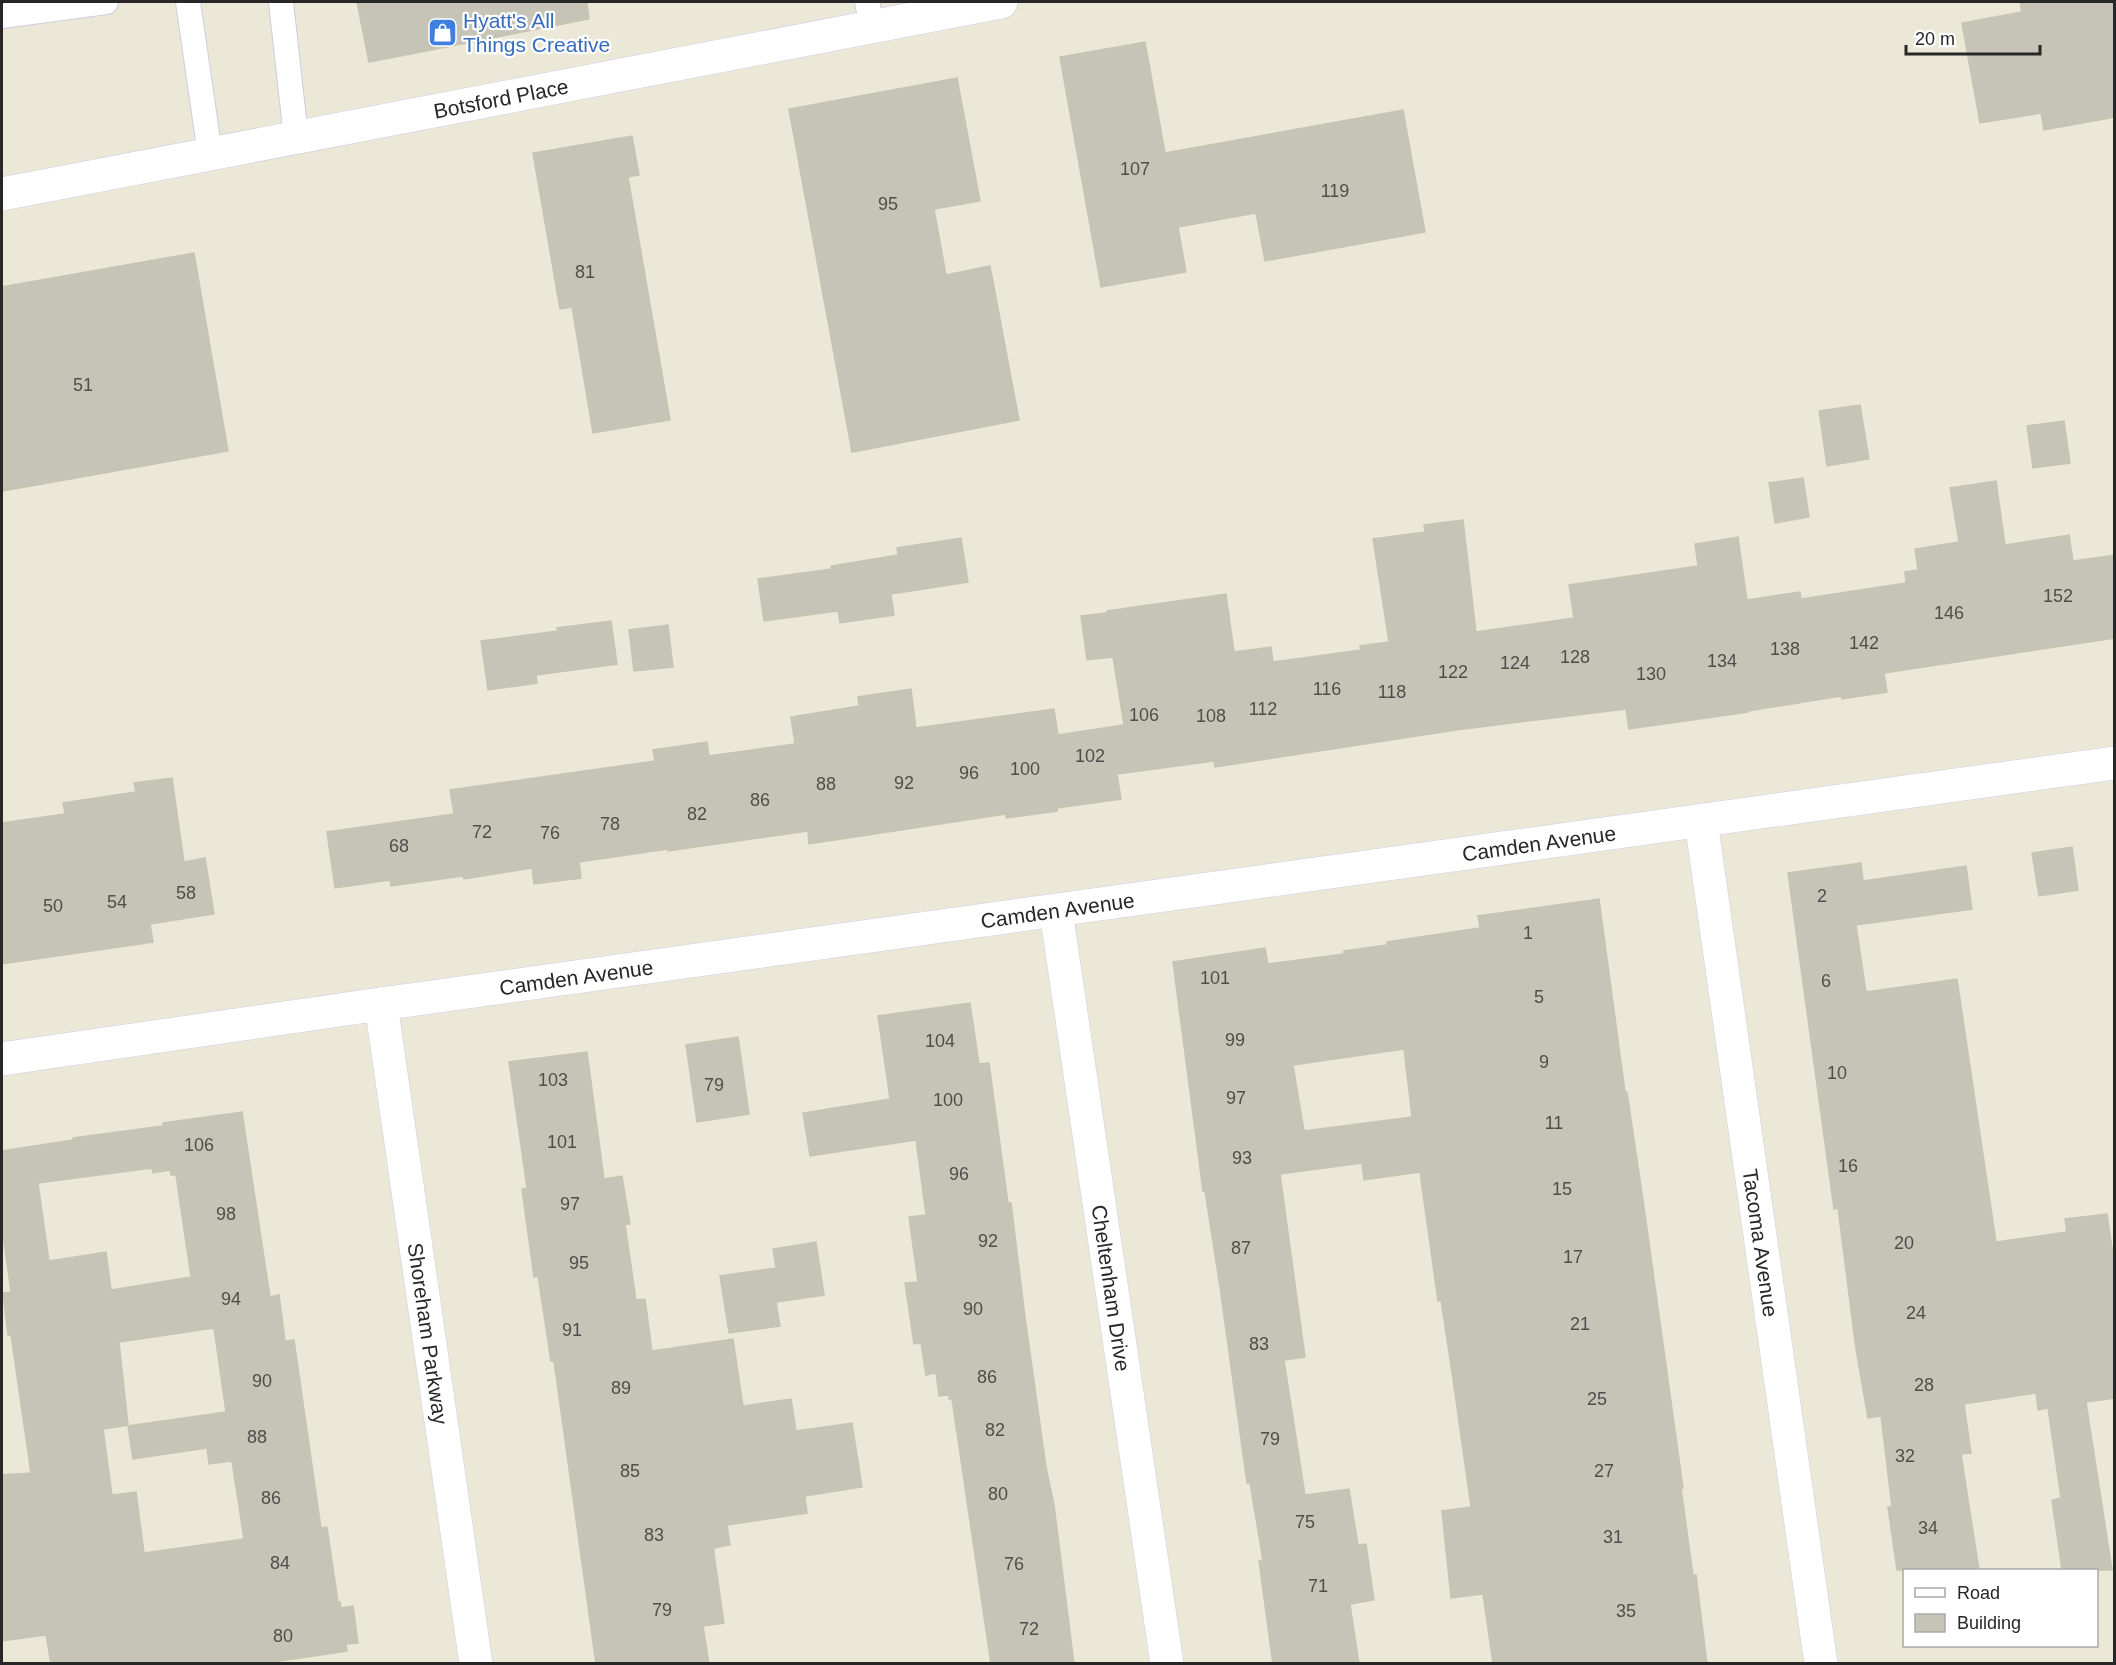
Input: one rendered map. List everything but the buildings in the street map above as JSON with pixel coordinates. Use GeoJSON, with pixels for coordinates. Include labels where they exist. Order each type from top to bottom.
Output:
{"type":"FeatureCollection","features":[{"type":"Feature","properties":{"kind":"street","name":"Botsford Place"},"geometry":{"type":"LineString","coordinates":[[2,194],[296,137],[869,14],[1001,2]]}},
{"type":"Feature","properties":{"kind":"street","name":"Camden Avenue"},"geometry":{"type":"LineString","coordinates":[[2,1059],[381,1004],[2115,763]]}},
{"type":"Feature","properties":{"kind":"street","name":"Tacoma Avenue"},"geometry":{"type":"LineString","coordinates":[[1701,821],[1821,1664]]}},
{"type":"Feature","properties":{"kind":"street","name":"Cheltenham Drive"},"geometry":{"type":"LineString","coordinates":[[1056,911],[1167,1664]]}},
{"type":"Feature","properties":{"kind":"street","name":"Shoreham Parkway"},"geometry":{"type":"LineString","coordinates":[[381,1004],[476,1664]]}},
{"type":"Feature","properties":{"kind":"lane"},"geometry":{"type":"LineString","coordinates":[[2,16],[106,2]]}},
{"type":"Feature","properties":{"kind":"lane"},"geometry":{"type":"LineString","coordinates":[[188,2],[210,154]]}},
{"type":"Feature","properties":{"kind":"lane"},"geometry":{"type":"LineString","coordinates":[[281,2],[296,137]]}},
{"type":"Feature","properties":{"kind":"place","name":"Hyatt's All Things Creative"},"geometry":{"type":"Point","coordinates":[442,32]}}]}
